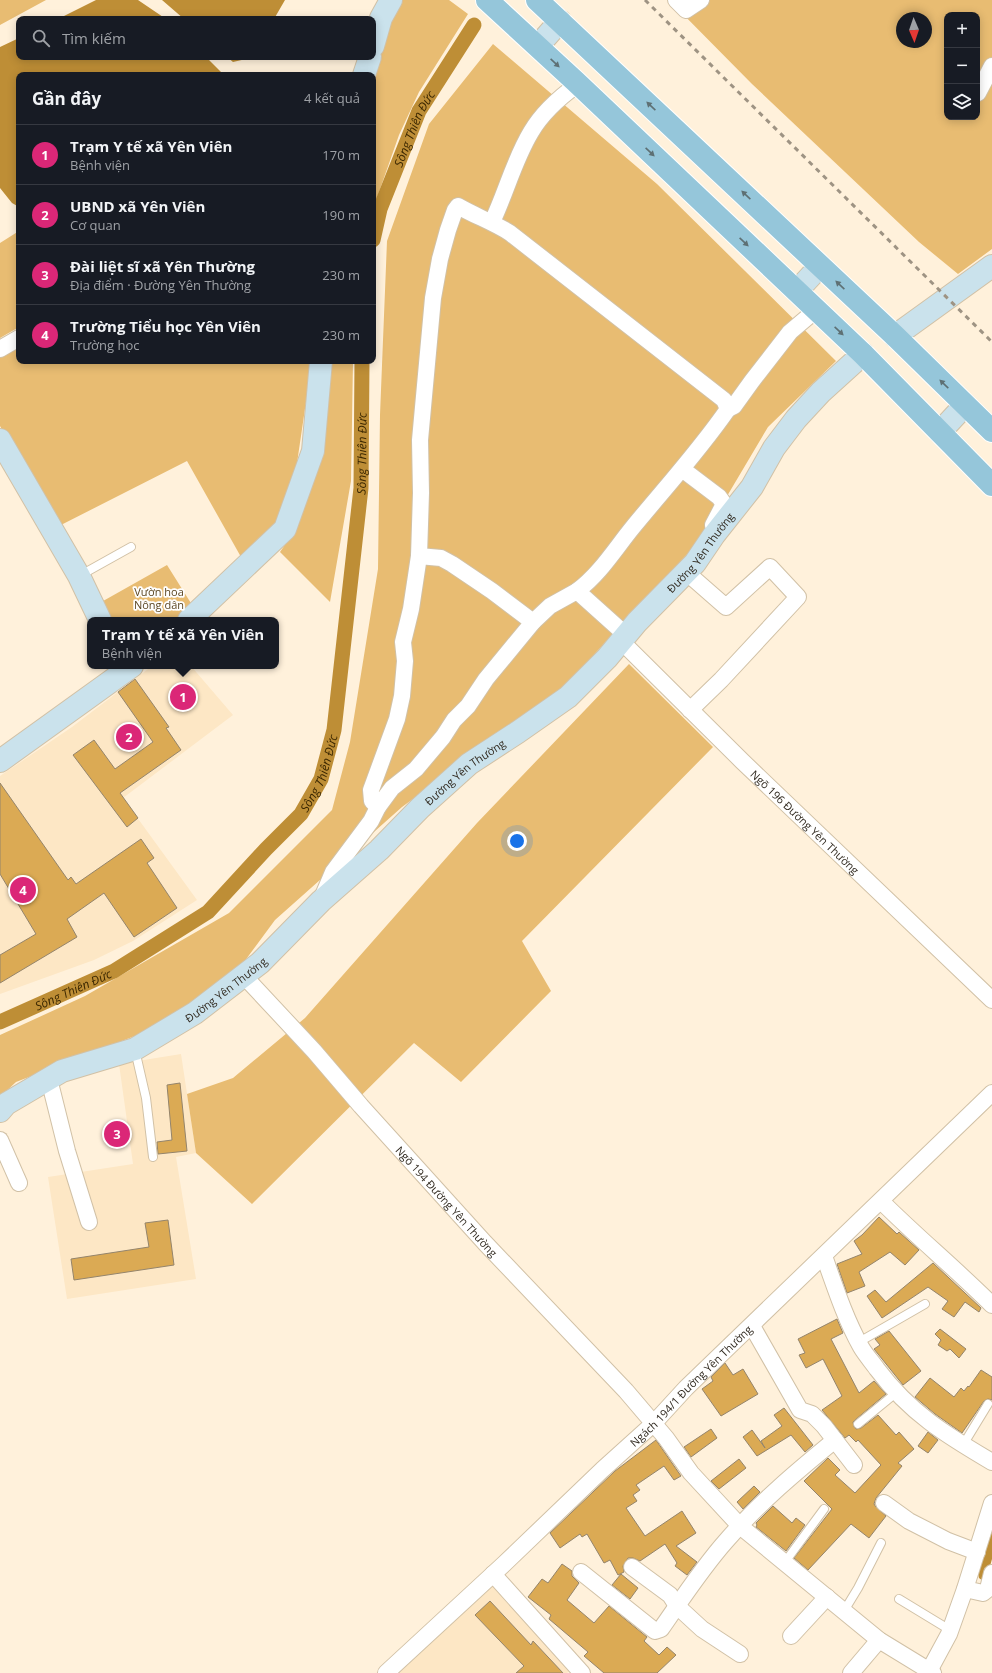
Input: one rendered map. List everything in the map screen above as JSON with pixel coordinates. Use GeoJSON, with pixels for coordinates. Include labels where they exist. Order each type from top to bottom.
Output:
{"type":"FeatureCollection","features":[{"type":"Feature","properties":{"kind":"main road"},"geometry":{"type":"LineString","coordinates":[[376,36],[381,18],[391,0]]}},
{"type":"Feature","properties":{"kind":"main road"},"geometry":{"type":"LineString","coordinates":[[487,0],[538,46],[863,354],[992,485]]}},
{"type":"Feature","properties":{"kind":"main road"},"geometry":{"type":"LineString","coordinates":[[537,0],[895,336],[992,431]]}},
{"type":"Feature","properties":{"kind":"main road"},"geometry":{"type":"LineString","coordinates":[[538,46],[560,21]]}},
{"type":"Feature","properties":{"kind":"main road"},"geometry":{"type":"LineString","coordinates":[[365,72],[369,60]]}},
{"type":"Feature","properties":{"kind":"main road"},"geometry":{"type":"LineString","coordinates":[[797,291],[820,266]]}},
{"type":"Feature","properties":{"kind":"main road"},"geometry":{"type":"LineString","coordinates":[[895,336],[992,266]]}},
{"type":"Feature","properties":{"kind":"main road","name":"Đường Yên Thường"},"geometry":{"type":"LineString","coordinates":[[0,1111],[6,1104],[62,1071],[135,1049],[195,1013],[260,963],[321,901],[379,850],[420,808],[469,764],[568,697],[607,658],[637,622],[695,563],[706,546],[752,487],[774,448],[796,419],[821,392],[863,354]]}},
{"type":"Feature","properties":{"kind":"main road"},"geometry":{"type":"LineString","coordinates":[[191,617],[285,529],[313,452],[321,364]]}},
{"type":"Feature","properties":{"kind":"main road"},"geometry":{"type":"LineString","coordinates":[[940,432],[965,405]]}},
{"type":"Feature","properties":{"kind":"main road"},"geometry":{"type":"LineString","coordinates":[[0,440],[79,576],[99,617]]}},
{"type":"Feature","properties":{"kind":"main road"},"geometry":{"type":"LineString","coordinates":[[0,761],[125,669]]}},
{"type":"Feature","properties":{"kind":"street"},"geometry":{"type":"LineString","coordinates":[[676,0],[686,10],[701,0]]}},
{"type":"Feature","properties":{"kind":"street"},"geometry":{"type":"LineString","coordinates":[[980,89],[992,66]]}},
{"type":"Feature","properties":{"kind":"street"},"geometry":{"type":"LineString","coordinates":[[492,222],[506,193],[519,155],[531,131],[540,118],[562,96],[578,84]]}},
{"type":"Feature","properties":{"kind":"street"},"geometry":{"type":"LineString","coordinates":[[378,807],[372,801],[371,790],[397,719],[402,696],[405,661],[404,642],[411,609],[419,556],[422,488],[420,440],[432,305],[440,259],[448,230],[455,210],[458,206],[475,216],[492,222],[510,233],[724,400],[728,409]]}},
{"type":"Feature","properties":{"kind":"street"},"geometry":{"type":"LineString","coordinates":[[321,901],[333,872],[371,821],[378,807],[392,788],[416,769],[428,755],[454,720],[468,706],[486,679],[533,622],[550,606],[577,591],[589,582],[682,469],[728,409],[734,406],[790,332],[816,310]]}},
{"type":"Feature","properties":{"kind":"street"},"geometry":{"type":"LineString","coordinates":[[0,350],[16,340]]}},
{"type":"Feature","properties":{"kind":"street"},"geometry":{"type":"LineString","coordinates":[[682,469],[719,497],[724,504],[706,539],[706,546]]}},
{"type":"Feature","properties":{"kind":"street"},"geometry":{"type":"LineString","coordinates":[[419,556],[441,558],[452,564],[492,590],[533,622]]}},
{"type":"Feature","properties":{"kind":"street"},"geometry":{"type":"LineString","coordinates":[[686,572],[726,607],[770,567],[798,597],[721,680],[690,710]]}},
{"type":"Feature","properties":{"kind":"street","name":"Ngõ 196 Đường Yên Thường"},"geometry":{"type":"LineString","coordinates":[[577,591],[690,710],[992,1000]]}},
{"type":"Feature","properties":{"kind":"street","name":"Ngõ 194 Đường Yên Thường"},"geometry":{"type":"LineString","coordinates":[[244,976],[314,1051],[360,1106],[485,1242],[626,1391],[666,1438],[691,1473],[740,1526],[879,1640],[929,1672]]}},
{"type":"Feature","properties":{"kind":"street"},"geometry":{"type":"LineString","coordinates":[[49,1079],[67,1151],[89,1222]]}},
{"type":"Feature","properties":{"kind":"street","name":"Ngách 194/1 Đường Yên Thường"},"geometry":{"type":"LineString","coordinates":[[386,1673],[653,1424],[686,1388],[992,1093]]}},
{"type":"Feature","properties":{"kind":"street"},"geometry":{"type":"LineString","coordinates":[[0,1140],[19,1183]]}},
{"type":"Feature","properties":{"kind":"street"},"geometry":{"type":"LineString","coordinates":[[881,1201],[909,1229],[955,1269],[992,1305]]}},
{"type":"Feature","properties":{"kind":"street"},"geometry":{"type":"LineString","coordinates":[[824,1256],[842,1307],[859,1342],[896,1393],[914,1411],[963,1445],[992,1462]]}},
{"type":"Feature","properties":{"kind":"street"},"geometry":{"type":"LineString","coordinates":[[752,1326],[800,1410],[812,1414],[824,1426],[854,1465]]}},
{"type":"Feature","properties":{"kind":"street"},"geometry":{"type":"LineString","coordinates":[[581,1572],[656,1631],[661,1629],[700,1574],[726,1541],[780,1486],[835,1440]]}},
{"type":"Feature","properties":{"kind":"street"},"geometry":{"type":"LineString","coordinates":[[884,1503],[909,1521],[948,1541],[977,1552]]}},
{"type":"Feature","properties":{"kind":"street"},"geometry":{"type":"LineString","coordinates":[[929,1672],[950,1630],[965,1589],[992,1503]]}},
{"type":"Feature","properties":{"kind":"street"},"geometry":{"type":"LineString","coordinates":[[632,1567],[670,1596],[677,1606],[702,1629],[740,1654]]}},
{"type":"Feature","properties":{"kind":"street"},"geometry":{"type":"LineString","coordinates":[[965,1589],[983,1593],[988,1589],[992,1573]]}},
{"type":"Feature","properties":{"kind":"street"},"geometry":{"type":"LineString","coordinates":[[493,1574],[582,1673]]}},
{"type":"Feature","properties":{"kind":"street"},"geometry":{"type":"LineString","coordinates":[[791,1636],[827,1597]]}},
{"type":"Feature","properties":{"kind":"street"},"geometry":{"type":"LineString","coordinates":[[851,1673],[879,1640]]}},
{"type":"Feature","properties":{"kind":"lane"},"geometry":{"type":"LineString","coordinates":[[79,576],[131,547]]}},
{"type":"Feature","properties":{"kind":"lane"},"geometry":{"type":"LineString","coordinates":[[135,1049],[146,1098],[153,1157]]}},
{"type":"Feature","properties":{"kind":"lane"},"geometry":{"type":"LineString","coordinates":[[859,1342],[925,1304]]}},
{"type":"Feature","properties":{"kind":"lane"},"geometry":{"type":"LineString","coordinates":[[858,1424],[896,1393]]}},
{"type":"Feature","properties":{"kind":"lane"},"geometry":{"type":"LineString","coordinates":[[963,1445],[988,1404]]}},
{"type":"Feature","properties":{"kind":"lane"},"geometry":{"type":"LineString","coordinates":[[785,1562],[824,1510]]}},
{"type":"Feature","properties":{"kind":"lane"},"geometry":{"type":"LineString","coordinates":[[844,1611],[858,1588],[881,1543]]}},
{"type":"Feature","properties":{"kind":"lane"},"geometry":{"type":"LineString","coordinates":[[899,1599],[950,1630]]}},
{"type":"Feature","properties":{"kind":"shaded area"},"geometry":{"type":"Polygon","coordinates":[[[96,0],[138,0],[162,16],[64,16],[96,0]]]}},
{"type":"Feature","properties":{"kind":"shaded area"},"geometry":{"type":"Polygon","coordinates":[[[162,0],[285,0],[276,16],[181,16],[162,0]]]}},
{"type":"Feature","properties":{"kind":"shaded area"},"geometry":{"type":"Polygon","coordinates":[[[16,39],[16,60],[209,60],[221,72],[16,72],[16,205],[12,203],[0,188],[0,47],[16,39]]]}},
{"type":"Feature","properties":{"kind":"shaded area"},"geometry":{"type":"Polygon","coordinates":[[[231,60],[242,60],[233,62],[231,60]]]}},
{"type":"Feature","properties":{"kind":"shaded area"},"geometry":{"type":"Polygon","coordinates":[[[148,669],[194,669],[233,715],[123,798],[197,900],[133,941],[94,960],[0,994],[0,776],[72,727],[148,669]]]}},
{"type":"Feature","properties":{"kind":"shaded area"},"geometry":{"type":"Polygon","coordinates":[[[181,1054],[196,1153],[176,1157],[196,1279],[67,1299],[48,1177],[133,1164],[119,1064],[181,1054]]]}},
{"type":"Feature","properties":{"kind":"shaded area"},"geometry":{"type":"Polygon","coordinates":[[[992,1531],[992,1559],[986,1580],[983,1581],[979,1578],[978,1574],[992,1531]]]}},
{"type":"Feature","properties":{"kind":"shaded area"},"geometry":{"type":"Polygon","coordinates":[[[494,1581],[569,1671],[567,1673],[394,1673],[494,1581]]]}},
{"type":"Feature","properties":{"kind":"green space"},"geometry":{"type":"Polygon","coordinates":[[[0,0],[46,0],[16,16],[0,25],[0,0]]]}},
{"type":"Feature","properties":{"kind":"green space"},"geometry":{"type":"Polygon","coordinates":[[[398,0],[449,0],[468,14],[419,92],[399,135],[376,200],[376,72],[374,72],[398,0]]]}},
{"type":"Feature","properties":{"kind":"green space"},"geometry":{"type":"Polygon","coordinates":[[[669,0],[992,0],[992,249],[958,274],[919,242],[752,84],[669,0]]]}},
{"type":"Feature","properties":{"kind":"green space"},"geometry":{"type":"Polygon","coordinates":[[[493,44],[657,184],[836,361],[768,427],[701,540],[642,601],[567,685],[402,807],[275,920],[238,970],[158,1027],[16,1082],[0,1097],[0,1035],[85,996],[229,913],[332,810],[350,742],[378,569],[380,415],[387,241],[429,124],[493,44]]]}},
{"type":"Feature","properties":{"kind":"green space"},"geometry":{"type":"Polygon","coordinates":[[[16,233],[16,329],[0,338],[0,243],[16,233]]]}},
{"type":"Feature","properties":{"kind":"green space"},"geometry":{"type":"Polygon","coordinates":[[[16,348],[16,364],[312,364],[297,463],[274,527],[241,557],[187,461],[57,527],[0,426],[0,358],[16,348]]]}},
{"type":"Feature","properties":{"kind":"green space"},"geometry":{"type":"Polygon","coordinates":[[[332,364],[353,364],[351,481],[330,602],[280,552],[294,532],[323,457],[332,364]]]}},
{"type":"Feature","properties":{"kind":"green space","name":"Vườn hoa Nông dân"},"geometry":{"type":"Polygon","coordinates":[[[167,565],[194,608],[184,617],[102,617],[96,605],[167,565]]]}},
{"type":"Feature","properties":{"kind":"green space"},"geometry":{"type":"Polygon","coordinates":[[[629,664],[713,747],[522,941],[551,991],[461,1082],[414,1043],[252,1204],[196,1153],[187,1094],[233,1078],[305,1018],[477,823],[629,664]]]}},
{"type":"Feature","properties":{"kind":"building"},"geometry":{"type":"Polygon","coordinates":[[[135,679],[169,727],[166,728],[181,750],[120,793],[138,818],[127,827],[73,755],[94,740],[115,769],[153,742],[118,692],[135,679]]]}},
{"type":"Feature","properties":{"kind":"building"},"geometry":{"type":"Polygon","coordinates":[[[0,783],[68,880],[71,877],[76,884],[141,839],[154,858],[147,863],[177,908],[134,937],[104,893],[67,919],[77,937],[0,983],[0,955],[36,934],[0,874],[0,783]]]}},
{"type":"Feature","properties":{"kind":"building"},"geometry":{"type":"Polygon","coordinates":[[[180,1083],[187,1151],[158,1154],[157,1142],[172,1140],[167,1085],[180,1083]]]}},
{"type":"Feature","properties":{"kind":"building"},"geometry":{"type":"Polygon","coordinates":[[[879,1217],[897,1234],[899,1232],[919,1250],[905,1265],[890,1252],[859,1272],[865,1286],[847,1293],[837,1264],[862,1254],[854,1241],[862,1235],[879,1217]]]}},
{"type":"Feature","properties":{"kind":"building"},"geometry":{"type":"Polygon","coordinates":[[[168,1220],[174,1265],[74,1280],[71,1259],[149,1247],[145,1223],[168,1220]]]}},
{"type":"Feature","properties":{"kind":"building"},"geometry":{"type":"Polygon","coordinates":[[[933,1263],[981,1308],[979,1312],[965,1302],[954,1317],[942,1309],[948,1301],[928,1287],[882,1318],[867,1296],[875,1290],[886,1302],[933,1263]]]}},
{"type":"Feature","properties":{"kind":"building"},"geometry":{"type":"Polygon","coordinates":[[[837,1319],[843,1333],[831,1339],[859,1393],[874,1381],[886,1394],[853,1422],[854,1427],[856,1429],[861,1428],[878,1415],[896,1435],[899,1432],[914,1449],[898,1463],[902,1466],[876,1498],[874,1504],[886,1516],[869,1538],[851,1524],[808,1570],[794,1558],[832,1509],[804,1481],[828,1458],[840,1470],[835,1475],[855,1493],[881,1465],[858,1440],[856,1442],[849,1435],[845,1438],[822,1410],[842,1396],[823,1359],[806,1368],[799,1355],[805,1353],[798,1339],[837,1319]]]}},
{"type":"Feature","properties":{"kind":"building"},"geometry":{"type":"Polygon","coordinates":[[[940,1329],[966,1349],[959,1358],[950,1349],[947,1351],[938,1345],[941,1340],[935,1334],[940,1329]]]}},
{"type":"Feature","properties":{"kind":"building"},"geometry":{"type":"Polygon","coordinates":[[[889,1331],[921,1371],[903,1385],[874,1349],[880,1345],[875,1339],[889,1331]]]}},
{"type":"Feature","properties":{"kind":"building"},"geometry":{"type":"Polygon","coordinates":[[[725,1363],[733,1375],[743,1369],[758,1394],[721,1416],[702,1389],[713,1381],[711,1377],[725,1363]]]}},
{"type":"Feature","properties":{"kind":"building"},"geometry":{"type":"Polygon","coordinates":[[[981,1370],[992,1377],[992,1400],[988,1399],[984,1401],[962,1433],[935,1414],[915,1397],[930,1378],[954,1397],[961,1388],[964,1391],[968,1386],[969,1387],[981,1370]]]}},
{"type":"Feature","properties":{"kind":"building"},"geometry":{"type":"Polygon","coordinates":[[[784,1408],[813,1445],[805,1452],[791,1435],[757,1456],[743,1437],[752,1430],[765,1448],[761,1441],[782,1426],[774,1415],[784,1408]]]}},
{"type":"Feature","properties":{"kind":"building"},"geometry":{"type":"Polygon","coordinates":[[[711,1429],[717,1438],[691,1457],[684,1447],[711,1429]]]}},
{"type":"Feature","properties":{"kind":"building"},"geometry":{"type":"Polygon","coordinates":[[[928,1432],[938,1440],[928,1453],[918,1446],[928,1432]]]}},
{"type":"Feature","properties":{"kind":"building"},"geometry":{"type":"Polygon","coordinates":[[[656,1440],[681,1476],[674,1480],[664,1466],[636,1485],[640,1490],[633,1495],[637,1501],[626,1508],[645,1536],[682,1511],[696,1533],[676,1546],[697,1562],[687,1575],[675,1566],[677,1563],[665,1544],[640,1561],[633,1558],[628,1558],[623,1566],[624,1572],[618,1575],[610,1560],[604,1563],[587,1534],[582,1537],[580,1534],[560,1548],[550,1533],[615,1471],[656,1440]]]}},
{"type":"Feature","properties":{"kind":"building"},"geometry":{"type":"Polygon","coordinates":[[[739,1459],[746,1468],[719,1489],[711,1481],[739,1459]]]}},
{"type":"Feature","properties":{"kind":"building"},"geometry":{"type":"Polygon","coordinates":[[[754,1486],[760,1492],[743,1509],[737,1502],[754,1486]]]}},
{"type":"Feature","properties":{"kind":"building"},"geometry":{"type":"Polygon","coordinates":[[[773,1506],[792,1523],[796,1518],[805,1525],[786,1551],[756,1527],[756,1523],[773,1506]]]}},
{"type":"Feature","properties":{"kind":"building"},"geometry":{"type":"Polygon","coordinates":[[[562,1564],[572,1571],[572,1576],[579,1583],[567,1600],[594,1623],[609,1606],[647,1637],[644,1641],[659,1655],[667,1647],[676,1655],[657,1673],[604,1673],[584,1656],[588,1652],[549,1619],[551,1615],[528,1597],[542,1579],[548,1583],[562,1564]]]}},
{"type":"Feature","properties":{"kind":"building"},"geometry":{"type":"Polygon","coordinates":[[[621,1574],[638,1588],[630,1599],[612,1585],[621,1574]]]}},
{"type":"Feature","properties":{"kind":"building"},"geometry":{"type":"Polygon","coordinates":[[[490,1601],[531,1645],[533,1641],[563,1673],[516,1673],[524,1666],[475,1615],[490,1601]]]}},
{"type":"Feature","properties":{"kind":"waterway","name":"Sông Thiên Đức"},"geometry":{"type":"LineString","coordinates":[[376,227],[380,209],[419,111],[474,25]]}},
{"type":"Feature","properties":{"kind":"waterway","name":"Sông Thiên Đức"},"geometry":{"type":"LineString","coordinates":[[0,1022],[114,971],[208,912],[266,849],[301,814],[321,779],[334,730],[361,488],[362,364]]}},
{"type":"Feature","properties":{"kind":"railway"},"geometry":{"type":"LineString","coordinates":[[645,0],[992,342]]}},
{"type":"Feature","properties":{"kind":"place","name":"Trạm Y tế xã Yên Viên"},"geometry":{"type":"Point","coordinates":[183,697]}},
{"type":"Feature","properties":{"kind":"place","name":"UBND xã Yên Viên"},"geometry":{"type":"Point","coordinates":[129,737]}},
{"type":"Feature","properties":{"kind":"place","name":"Trường Tiểu học Yên Viên"},"geometry":{"type":"Point","coordinates":[23,890]}},
{"type":"Feature","properties":{"kind":"place","name":"Đài liệt sĩ xã Yên Thường"},"geometry":{"type":"Point","coordinates":[117,1134]}}]}
